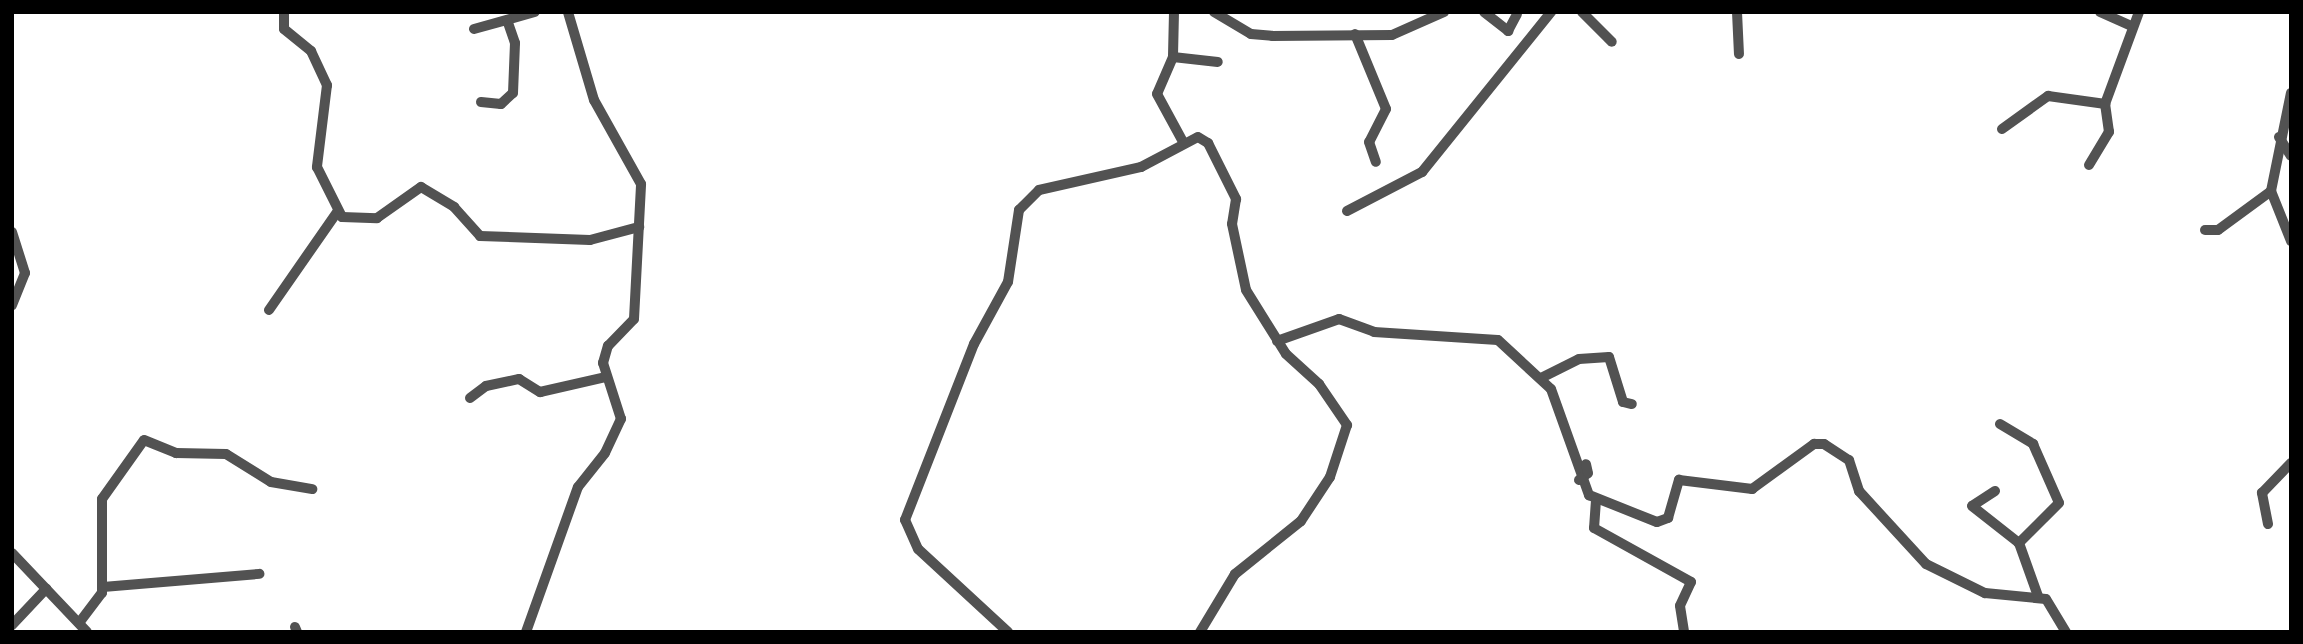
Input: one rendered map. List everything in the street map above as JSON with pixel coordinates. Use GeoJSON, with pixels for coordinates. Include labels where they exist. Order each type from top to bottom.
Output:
{"type":"FeatureCollection","features":[{"type":"Feature","properties":{"kind":"street"},"geometry":{"type":"LineString","coordinates":[[284,12],[284,29],[311,51],[327,85],[317,167],[337,212],[350,220],[377,218],[421,187],[454,207],[480,236],[590,240],[639,227]]}},
{"type":"Feature","properties":{"kind":"street"},"geometry":{"type":"LineString","coordinates":[[474,29],[535,12]]}},
{"type":"Feature","properties":{"kind":"street"},"geometry":{"type":"LineString","coordinates":[[526,632],[578,487],[605,453],[621,419],[606,377],[604,353],[634,324],[639,227],[638,174],[594,100],[568,12]]}},
{"type":"Feature","properties":{"kind":"street"},"geometry":{"type":"LineString","coordinates":[[1214,12],[1261,36],[1396,34],[1444,12]]}},
{"type":"Feature","properties":{"kind":"street"},"geometry":{"type":"LineString","coordinates":[[1484,12],[1508,31],[1517,14]]}},
{"type":"Feature","properties":{"kind":"street"},"geometry":{"type":"LineString","coordinates":[[1348,211],[1422,172],[1551,12]]}},
{"type":"Feature","properties":{"kind":"street"},"geometry":{"type":"LineString","coordinates":[[1583,12],[1612,42]]}},
{"type":"Feature","properties":{"kind":"street"},"geometry":{"type":"LineString","coordinates":[[1737,12],[1739,54]]}},
{"type":"Feature","properties":{"kind":"street"},"geometry":{"type":"LineString","coordinates":[[2100,12],[2132,26]]}},
{"type":"Feature","properties":{"kind":"street"},"geometry":{"type":"LineString","coordinates":[[2089,165],[2109,132],[2105,104],[2139,12]]}},
{"type":"Feature","properties":{"kind":"street"},"geometry":{"type":"LineString","coordinates":[[1177,13],[1173,57],[1157,94],[1182,140]]}},
{"type":"Feature","properties":{"kind":"street"},"geometry":{"type":"LineString","coordinates":[[481,102],[501,104],[513,93],[515,43],[507,20]]}},
{"type":"Feature","properties":{"kind":"street"},"geometry":{"type":"LineString","coordinates":[[1355,34],[1386,109],[1369,142],[1376,162]]}},
{"type":"Feature","properties":{"kind":"street"},"geometry":{"type":"LineString","coordinates":[[1173,57],[1217,62]]}},
{"type":"Feature","properties":{"kind":"street"},"geometry":{"type":"LineString","coordinates":[[2291,93],[2279,137],[2271,191],[2291,241]]}},
{"type":"Feature","properties":{"kind":"street"},"geometry":{"type":"LineString","coordinates":[[2002,129],[2048,96],[2105,104]]}},
{"type":"Feature","properties":{"kind":"street"},"geometry":{"type":"LineString","coordinates":[[2279,137],[2291,156]]}},
{"type":"Feature","properties":{"kind":"street"},"geometry":{"type":"LineString","coordinates":[[1008,632],[918,549],[906,530],[907,509],[974,344],[1008,282],[1023,202],[1039,190],[1141,167],[1182,140],[1204,138],[1236,199],[1232,224],[1244,283],[1276,341],[1319,384],[1346,429],[1331,477],[1301,521],[1235,574],[1200,632]]}},
{"type":"Feature","properties":{"kind":"street"},"geometry":{"type":"LineString","coordinates":[[2205,230],[2218,230],[2271,191]]}},
{"type":"Feature","properties":{"kind":"street"},"geometry":{"type":"LineString","coordinates":[[268,310],[337,212]]}},
{"type":"Feature","properties":{"kind":"street"},"geometry":{"type":"LineString","coordinates":[[12,232],[25,273],[12,305]]}},
{"type":"Feature","properties":{"kind":"street"},"geometry":{"type":"LineString","coordinates":[[1276,341],[1339,319],[1374,332],[1481,336],[1504,344],[1541,378],[1554,396],[1579,480],[1596,500],[1663,522],[1679,480],[1752,489],[1814,444],[1824,444],[1849,460],[1859,491],[1926,565],[1985,593],[2038,596],[2051,602],[2066,632]]}},
{"type":"Feature","properties":{"kind":"street"},"geometry":{"type":"LineString","coordinates":[[1541,378],[1579,359],[1609,357],[1623,402],[1632,404]]}},
{"type":"Feature","properties":{"kind":"street"},"geometry":{"type":"LineString","coordinates":[[470,398],[486,386],[519,379],[540,392],[606,377]]}},
{"type":"Feature","properties":{"kind":"street"},"geometry":{"type":"LineString","coordinates":[[2000,424],[2033,444],[2059,503],[2019,543]]}},
{"type":"Feature","properties":{"kind":"street"},"geometry":{"type":"LineString","coordinates":[[12,553],[83,628],[103,587],[100,507],[144,440],[176,453],[226,454],[271,482],[312,489]]}},
{"type":"Feature","properties":{"kind":"street"},"geometry":{"type":"LineString","coordinates":[[2267,524],[2259,501],[2291,463]]}},
{"type":"Feature","properties":{"kind":"street"},"geometry":{"type":"LineString","coordinates":[[1579,480],[1588,474],[1586,464]]}},
{"type":"Feature","properties":{"kind":"street"},"geometry":{"type":"LineString","coordinates":[[1995,491],[1972,506],[2019,543],[2038,596]]}},
{"type":"Feature","properties":{"kind":"street"},"geometry":{"type":"LineString","coordinates":[[1596,500],[1594,528],[1691,582],[1679,610],[1684,632]]}},
{"type":"Feature","properties":{"kind":"street"},"geometry":{"type":"LineString","coordinates":[[103,587],[259,574]]}},
{"type":"Feature","properties":{"kind":"street"},"geometry":{"type":"LineString","coordinates":[[12,625],[46,589]]}}]}
